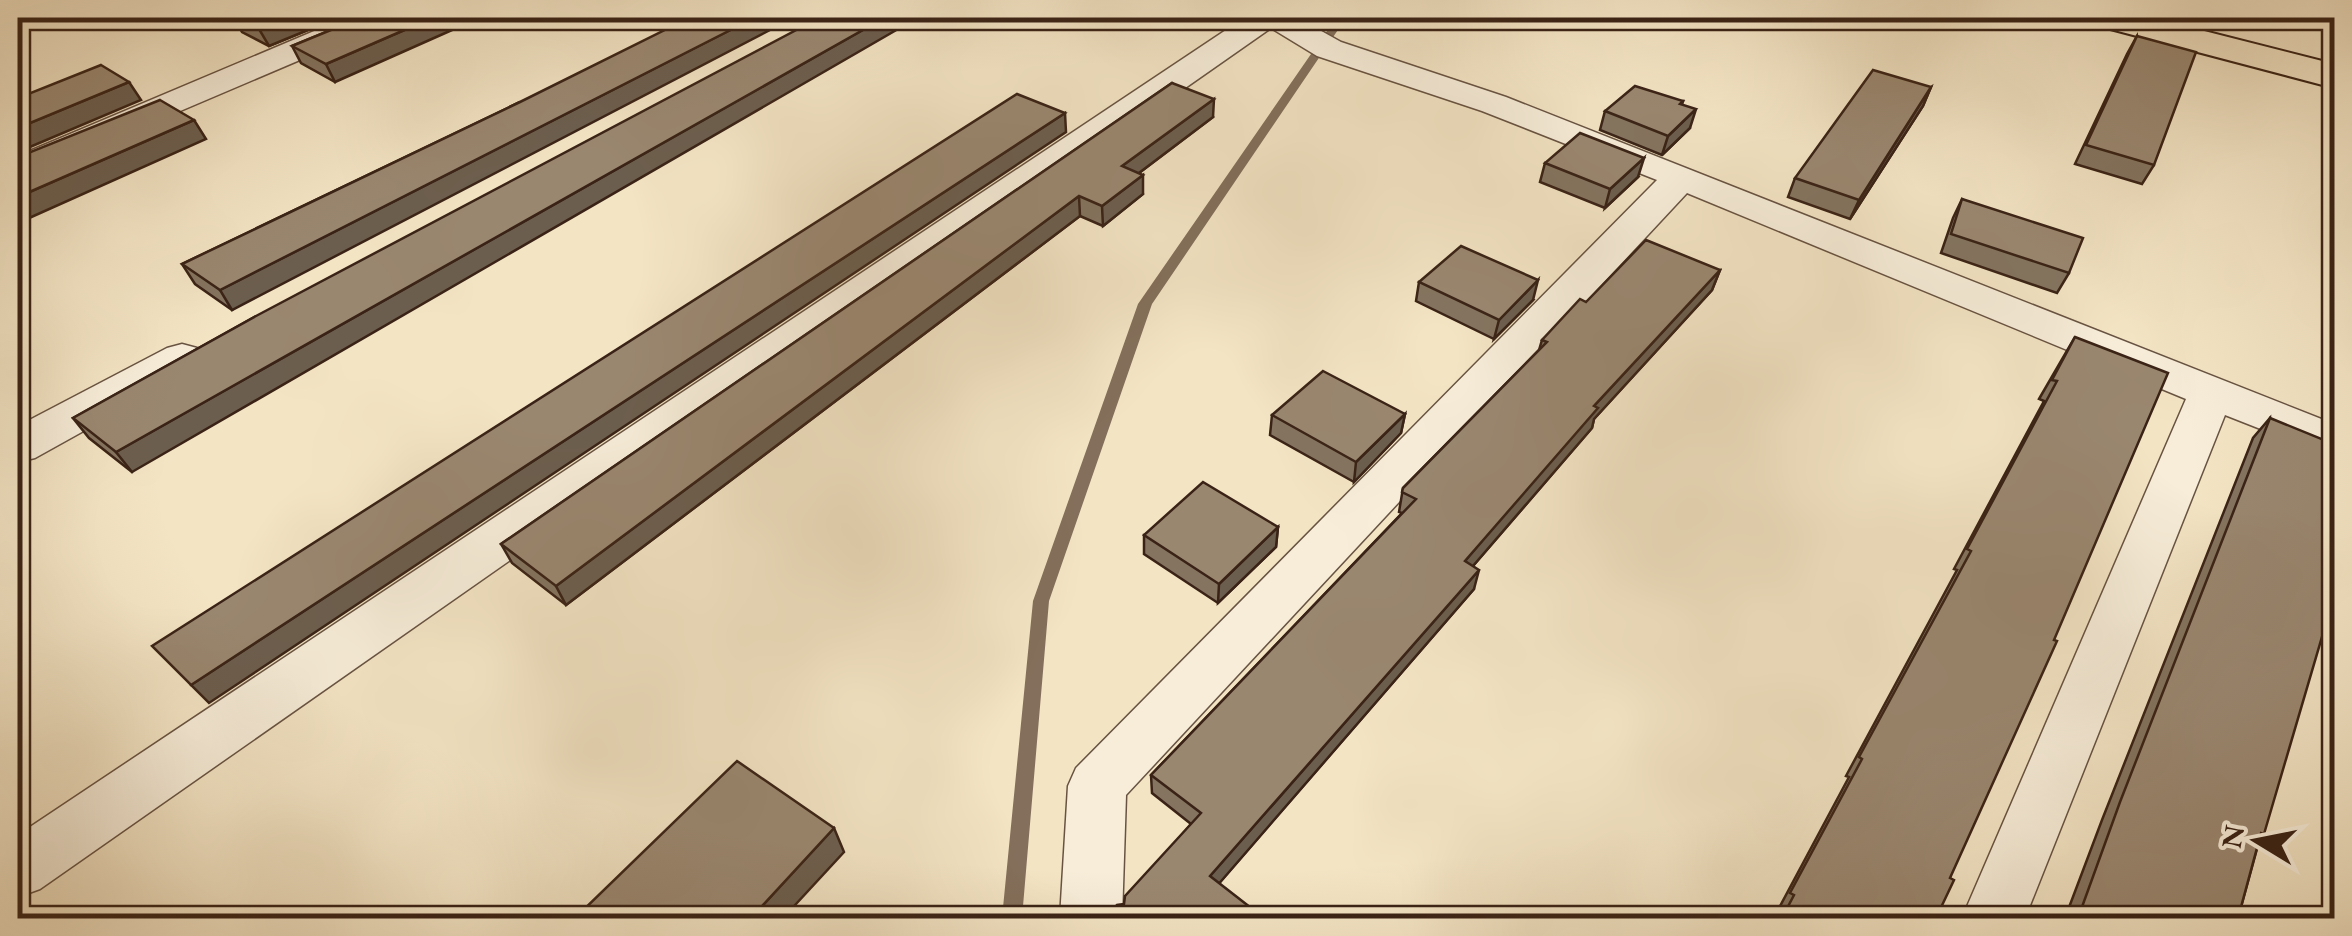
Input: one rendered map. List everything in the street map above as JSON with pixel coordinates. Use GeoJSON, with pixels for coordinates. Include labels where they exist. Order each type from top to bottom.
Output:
{"type":"FeatureCollection","features":[{"type":"Feature","properties":{"kind":"highway"},"geometry":{"type":"LineString","coordinates":[[2112,18],[2334,76]]}},
{"type":"Feature","properties":{"kind":"street"},"geometry":{"type":"LineString","coordinates":[[18,169],[371,18]]}},
{"type":"Feature","properties":{"kind":"street"},"geometry":{"type":"LineString","coordinates":[[18,869],[1264,18]]}},
{"type":"Feature","properties":{"kind":"street"},"geometry":{"type":"LineString","coordinates":[[1276,18],[1329,49],[1494,104],[1681,177],[2210,395],[2334,442]]}},
{"type":"Feature","properties":{"kind":"street"},"geometry":{"type":"LineString","coordinates":[[1090,918],[1097,786],[1681,177]]}},
{"type":"Feature","properties":{"kind":"street"},"geometry":{"type":"LineString","coordinates":[[18,446],[210,344]]}},
{"type":"Feature","properties":{"kind":"street"},"geometry":{"type":"LineString","coordinates":[[1994,918],[2210,395]]}},
{"type":"Feature","properties":{"kind":"building"},"geometry":{"type":"Polygon","coordinates":[[[238,18],[286,18],[259,29],[238,18]]]}},
{"type":"Feature","properties":{"kind":"building"},"geometry":{"type":"Polygon","coordinates":[[[360,18],[432,18],[326,64],[292,46],[360,18]]]}},
{"type":"Feature","properties":{"kind":"building"},"geometry":{"type":"Polygon","coordinates":[[[689,18],[754,18],[220,290],[182,264],[520,102],[689,18]]]}},
{"type":"Feature","properties":{"kind":"building"},"geometry":{"type":"Polygon","coordinates":[[[819,18],[884,18],[116,452],[73,418],[256,316],[819,18]]]}},
{"type":"Feature","properties":{"kind":"building"},"geometry":{"type":"Polygon","coordinates":[[[2137,36],[2196,52],[2154,165],[2086,145],[2137,36]]]}},
{"type":"Feature","properties":{"kind":"building"},"geometry":{"type":"Polygon","coordinates":[[[101,65],[129,82],[18,128],[18,98],[101,65]]]}},
{"type":"Feature","properties":{"kind":"building"},"geometry":{"type":"Polygon","coordinates":[[[1873,70],[1931,87],[1859,200],[1795,178],[1873,70]]]}},
{"type":"Feature","properties":{"kind":"building"},"geometry":{"type":"Polygon","coordinates":[[[1172,83],[1214,99],[1122,166],[1143,175],[1102,206],[1079,196],[556,586],[501,544],[1172,83]]]}},
{"type":"Feature","properties":{"kind":"building"},"geometry":{"type":"Polygon","coordinates":[[[1635,86],[1696,109],[1668,136],[1605,111],[1635,86]]]}},
{"type":"Feature","properties":{"kind":"building"},"geometry":{"type":"Polygon","coordinates":[[[1017,94],[1065,113],[191,685],[152,646],[1017,94]]]}},
{"type":"Feature","properties":{"kind":"building"},"geometry":{"type":"Polygon","coordinates":[[[160,100],[194,120],[18,197],[18,157],[160,100]]]}},
{"type":"Feature","properties":{"kind":"building"},"geometry":{"type":"Polygon","coordinates":[[[1580,133],[1644,158],[1610,189],[1545,163],[1580,133]]]}},
{"type":"Feature","properties":{"kind":"building"},"geometry":{"type":"Polygon","coordinates":[[[1962,199],[2083,238],[2069,273],[1951,234],[1962,199]]]}},
{"type":"Feature","properties":{"kind":"building"},"geometry":{"type":"Polygon","coordinates":[[[1646,240],[1720,270],[1594,406],[1598,408],[1465,561],[1479,570],[1210,876],[1264,918],[1105,918],[1117,905],[1124,904],[1125,896],[1201,813],[1151,775],[1416,499],[1402,492],[1403,488],[1547,342],[1542,340],[1580,299],[1586,302],[1646,240]]]}},
{"type":"Feature","properties":{"kind":"building"},"geometry":{"type":"Polygon","coordinates":[[[1461,246],[1538,280],[1499,320],[1419,282],[1461,246]]]}},
{"type":"Feature","properties":{"kind":"building"},"geometry":{"type":"Polygon","coordinates":[[[2075,337],[2168,373],[1936,918],[1782,918],[1794,895],[1790,893],[1971,551],[1967,549],[2057,381],[2052,380],[2075,337]]]}},
{"type":"Feature","properties":{"kind":"building"},"geometry":{"type":"Polygon","coordinates":[[[1323,371],[1405,414],[1356,462],[1272,415],[1323,371]]]}},
{"type":"Feature","properties":{"kind":"building"},"geometry":{"type":"Polygon","coordinates":[[[2270,418],[2334,444],[2334,596],[2238,918],[2078,918],[2120,802],[2270,418]]]}},
{"type":"Feature","properties":{"kind":"building"},"geometry":{"type":"Polygon","coordinates":[[[1203,482],[1278,527],[1219,584],[1144,535],[1203,482]]]}},
{"type":"Feature","properties":{"kind":"building"},"geometry":{"type":"Polygon","coordinates":[[[737,761],[834,828],[751,918],[575,918],[737,761]]]}},
{"type":"Feature","properties":{"kind":"waterway"},"geometry":{"type":"LineString","coordinates":[[1012,918],[1041,601],[1145,304],[1341,18]]}}]}
